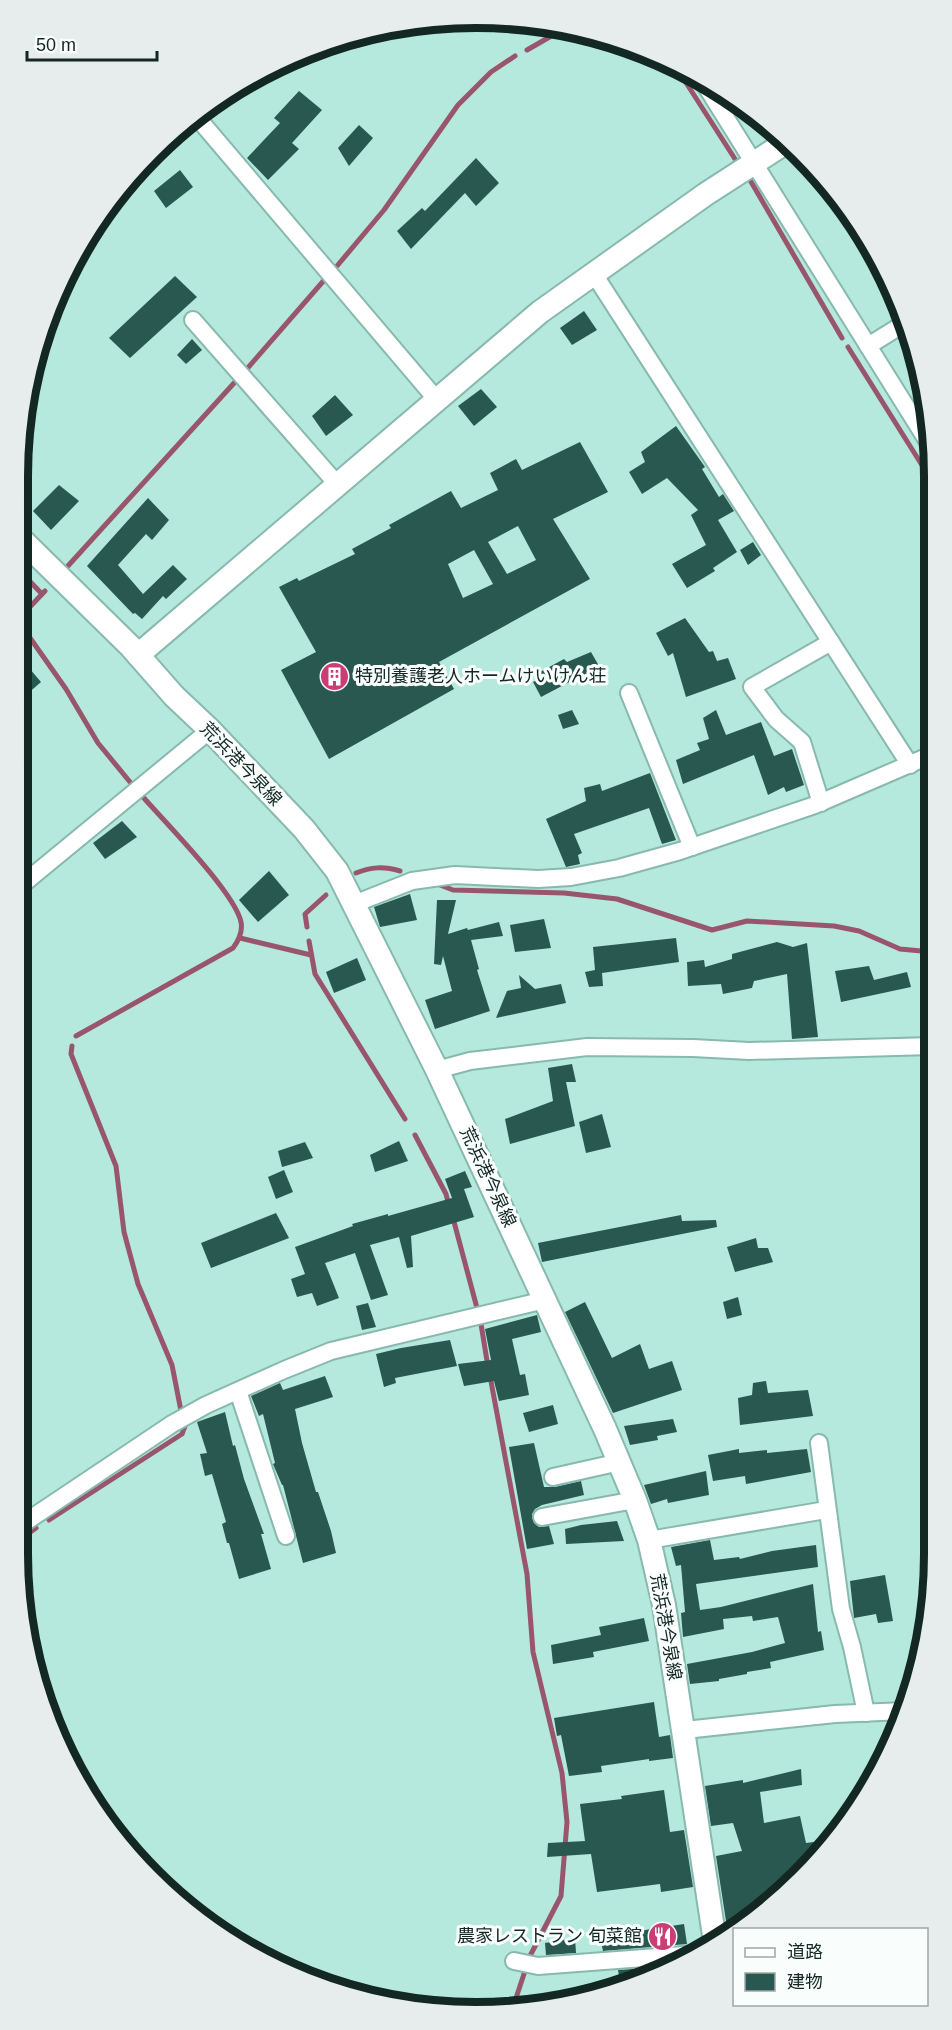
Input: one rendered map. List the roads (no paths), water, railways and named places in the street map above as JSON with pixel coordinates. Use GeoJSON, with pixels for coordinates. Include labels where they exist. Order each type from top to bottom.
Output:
{"type":"FeatureCollection","features":[{"type":"Feature","properties":{"kind":"main road"},"geometry":{"type":"LineString","coordinates":[[138,655],[540,312],[706,194],[779,147]]}},
{"type":"Feature","properties":{"kind":"main road","name":"荒浜港今泉線"},"geometry":{"type":"LineString","coordinates":[[28,546],[210,730],[337,870],[438,1070],[620,1462],[649,1540],[664,1605],[714,1933]]}},
{"type":"Feature","properties":{"kind":"street"},"geometry":{"type":"LineString","coordinates":[[712,96],[921,431]]}},
{"type":"Feature","properties":{"kind":"street"},"geometry":{"type":"LineString","coordinates":[[202,123],[437,400]]}},
{"type":"Feature","properties":{"kind":"street"},"geometry":{"type":"LineString","coordinates":[[594,274],[910,765]]}},
{"type":"Feature","properties":{"kind":"street"},"geometry":{"type":"LineString","coordinates":[[193,320],[337,484]]}},
{"type":"Feature","properties":{"kind":"street"},"geometry":{"type":"LineString","coordinates":[[868,346],[898,327]]}},
{"type":"Feature","properties":{"kind":"street"},"geometry":{"type":"LineString","coordinates":[[821,803],[802,742],[776,719],[752,687],[831,642]]}},
{"type":"Feature","properties":{"kind":"street"},"geometry":{"type":"LineString","coordinates":[[629,693],[692,847]]}},
{"type":"Feature","properties":{"kind":"street"},"geometry":{"type":"LineString","coordinates":[[28,880],[210,730]]}},
{"type":"Feature","properties":{"kind":"street"},"geometry":{"type":"LineString","coordinates":[[354,904],[412,881],[455,875],[538,879],[571,877],[619,868],[692,847],[821,803],[924,758]]}},
{"type":"Feature","properties":{"kind":"street"},"geometry":{"type":"LineString","coordinates":[[438,1070],[470,1061],[587,1047],[749,1051],[924,1046]]}},
{"type":"Feature","properties":{"kind":"street"},"geometry":{"type":"LineString","coordinates":[[28,1520],[172,1424],[238,1391],[326,1353],[545,1300]]}},
{"type":"Feature","properties":{"kind":"street"},"geometry":{"type":"LineString","coordinates":[[238,1391],[286,1536]]}},
{"type":"Feature","properties":{"kind":"street"},"geometry":{"type":"LineString","coordinates":[[819,1443],[826,1510],[841,1609],[852,1647],[866,1713]]}},
{"type":"Feature","properties":{"kind":"street"},"geometry":{"type":"LineString","coordinates":[[553,1477],[620,1462]]}},
{"type":"Feature","properties":{"kind":"street"},"geometry":{"type":"LineString","coordinates":[[543,1517],[635,1500]]}},
{"type":"Feature","properties":{"kind":"street"},"geometry":{"type":"LineString","coordinates":[[649,1540],[826,1510]]}},
{"type":"Feature","properties":{"kind":"street"},"geometry":{"type":"LineString","coordinates":[[684,1730],[759,1721],[894,1712]]}},
{"type":"Feature","properties":{"kind":"street"},"geometry":{"type":"LineString","coordinates":[[514,1960],[538,1966],[674,1955]]}},
{"type":"Feature","properties":{"kind":"waterway"},"geometry":{"type":"LineString","coordinates":[[527,50],[553,35]]}},
{"type":"Feature","properties":{"kind":"waterway"},"geometry":{"type":"LineString","coordinates":[[337,266],[384,210],[458,105],[491,72],[515,56]]}},
{"type":"Feature","properties":{"kind":"waterway"},"geometry":{"type":"LineString","coordinates":[[684,80],[735,159]]}},
{"type":"Feature","properties":{"kind":"waterway"},"geometry":{"type":"LineString","coordinates":[[750,180],[842,338]]}},
{"type":"Feature","properties":{"kind":"waterway"},"geometry":{"type":"LineString","coordinates":[[246,370],[326,278]]}},
{"type":"Feature","properties":{"kind":"waterway"},"geometry":{"type":"LineString","coordinates":[[848,347],[924,468]]}},
{"type":"Feature","properties":{"kind":"waterway"},"geometry":{"type":"LineString","coordinates":[[67,567],[235,382]]}},
{"type":"Feature","properties":{"kind":"waterway"},"geometry":{"type":"LineString","coordinates":[[28,579],[42,594]]}},
{"type":"Feature","properties":{"kind":"waterway"},"geometry":{"type":"LineString","coordinates":[[28,609],[45,591]]}},
{"type":"Feature","properties":{"kind":"waterway"},"geometry":{"type":"LineString","coordinates":[[28,635],[66,689],[98,743],[130,782]]}},
{"type":"Feature","properties":{"kind":"waterway"},"geometry":{"type":"LineString","coordinates":[[76,1036],[233,948],[241,933],[241,922],[226,894],[198,858],[143,797]]}},
{"type":"Feature","properties":{"kind":"waterway"},"geometry":{"type":"LineString","coordinates":[[356,873],[377,868],[400,871]]}},
{"type":"Feature","properties":{"kind":"waterway"},"geometry":{"type":"LineString","coordinates":[[440,885],[453,890],[564,893],[617,899],[712,930],[747,921],[834,926],[859,931],[900,949],[924,951]]}},
{"type":"Feature","properties":{"kind":"waterway"},"geometry":{"type":"LineString","coordinates":[[307,927],[305,914],[326,895]]}},
{"type":"Feature","properties":{"kind":"waterway"},"geometry":{"type":"LineString","coordinates":[[240,938],[311,955]]}},
{"type":"Feature","properties":{"kind":"waterway"},"geometry":{"type":"LineString","coordinates":[[309,941],[315,974],[405,1119]]}},
{"type":"Feature","properties":{"kind":"waterway"},"geometry":{"type":"LineString","coordinates":[[72,1046],[71,1054],[116,1166],[124,1232],[138,1284],[172,1365],[181,1411]]}},
{"type":"Feature","properties":{"kind":"waterway"},"geometry":{"type":"LineString","coordinates":[[415,1135],[446,1194],[449,1206]]}},
{"type":"Feature","properties":{"kind":"waterway"},"geometry":{"type":"LineString","coordinates":[[453,1218],[477,1308]]}},
{"type":"Feature","properties":{"kind":"waterway"},"geometry":{"type":"LineString","coordinates":[[481,1324],[488,1367]]}},
{"type":"Feature","properties":{"kind":"waterway"},"geometry":{"type":"LineString","coordinates":[[490,1376],[527,1574],[533,1652],[562,1773],[567,1822],[561,1896],[531,1954]]}},
{"type":"Feature","properties":{"kind":"waterway"},"geometry":{"type":"LineString","coordinates":[[49,1520],[182,1434],[185,1426]]}},
{"type":"Feature","properties":{"kind":"waterway"},"geometry":{"type":"LineString","coordinates":[[28,1534],[36,1528]]}},
{"type":"Feature","properties":{"kind":"waterway"},"geometry":{"type":"LineString","coordinates":[[515,2000],[525,1971]]}},
{"type":"Feature","properties":{"kind":"place","name":"特別養護老人ホームけいけん荘"},"geometry":{"type":"Point","coordinates":[334,676]}},
{"type":"Feature","properties":{"kind":"place","name":"農家レストラン 旬菜館"},"geometry":{"type":"Point","coordinates":[663,1936]}}]}
